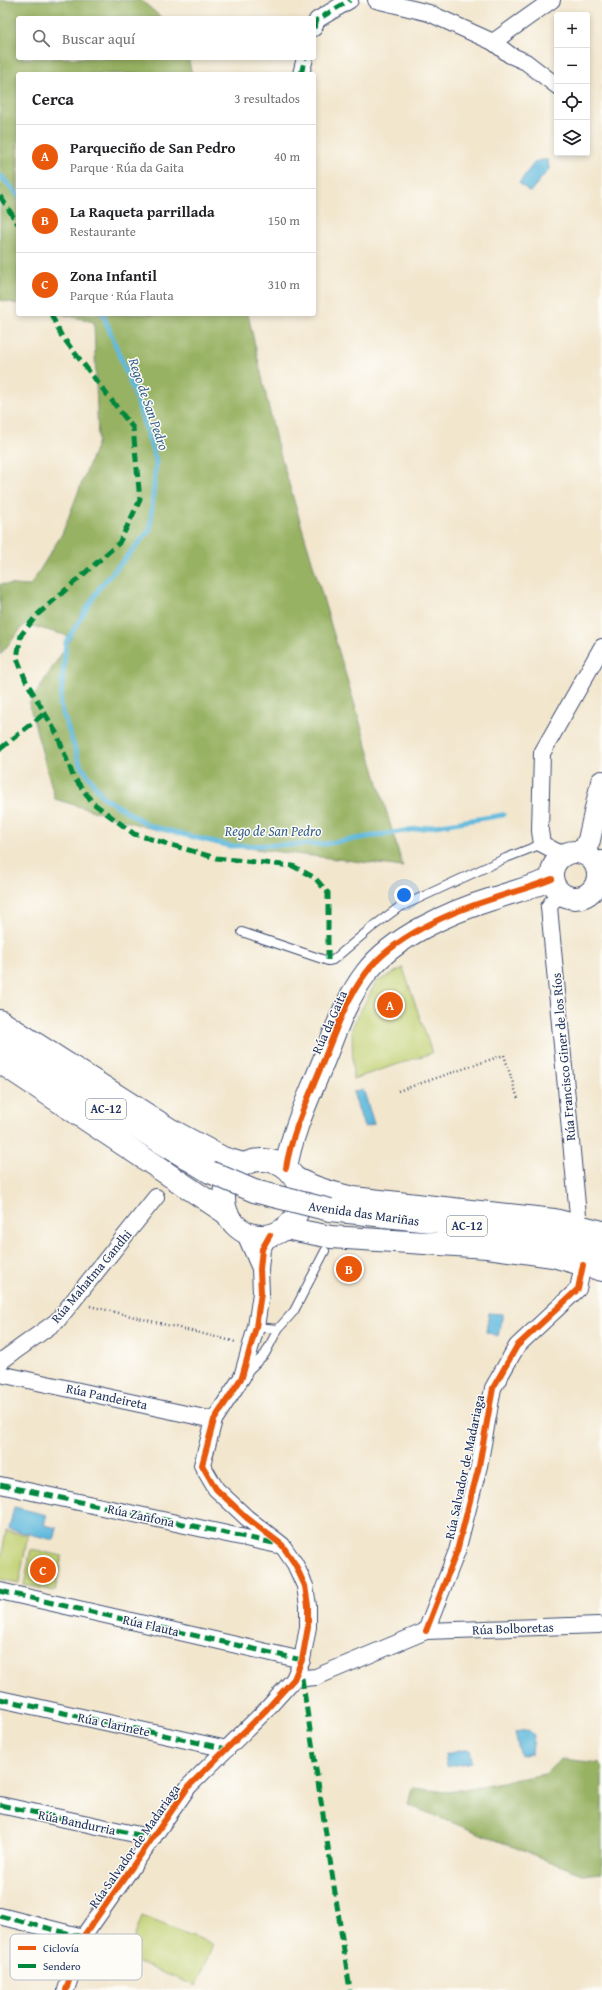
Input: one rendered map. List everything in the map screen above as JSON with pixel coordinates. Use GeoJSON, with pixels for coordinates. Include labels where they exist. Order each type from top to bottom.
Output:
{"type":"FeatureCollection","features":[{"type":"Feature","properties":{"kind":"main road"},"geometry":{"type":"LineString","coordinates":[[586,858],[554,865],[556,885],[574,898],[582,897],[598,889],[598,875],[586,858],[602,783]]}},
{"type":"Feature","properties":{"kind":"main road","name":"Rúa da Gaita"},"geometry":{"type":"LineString","coordinates":[[291,1173],[294,1135],[349,1001],[366,973],[380,957],[401,940],[454,914],[490,899],[556,885]]}},
{"type":"Feature","properties":{"kind":"main road"},"geometry":{"type":"LineString","coordinates":[[0,1021],[171,1130],[224,1158],[253,1162],[271,1160],[319,1188],[353,1198],[554,1220],[602,1232]]}},
{"type":"Feature","properties":{"kind":"main road","name":"Avenida das Mariñas"},"geometry":{"type":"LineString","coordinates":[[0,1040],[76,1090],[210,1172],[254,1191],[330,1210],[503,1230],[602,1250]]}},
{"type":"Feature","properties":{"kind":"main road"},"geometry":{"type":"LineString","coordinates":[[0,1062],[226,1213],[234,1224],[244,1232],[252,1235],[277,1232],[488,1247],[553,1256],[592,1267]]}},
{"type":"Feature","properties":{"kind":"main road","name":"Rúa da Gaita"},"geometry":{"type":"LineString","coordinates":[[253,1162],[274,1153],[294,1135]]}},
{"type":"Feature","properties":{"kind":"main road"},"geometry":{"type":"LineString","coordinates":[[226,1213],[224,1191],[231,1175],[253,1162]]}},
{"type":"Feature","properties":{"kind":"main road"},"geometry":{"type":"LineString","coordinates":[[277,1232],[293,1220],[298,1210],[300,1200],[299,1189],[291,1173]]}},
{"type":"Feature","properties":{"kind":"street"},"geometry":{"type":"LineString","coordinates":[[316,23],[317,20],[350,0]]}},
{"type":"Feature","properties":{"kind":"street"},"geometry":{"type":"LineString","coordinates":[[376,0],[429,12],[493,42],[510,55],[526,62],[554,84]]}},
{"type":"Feature","properties":{"kind":"street"},"geometry":{"type":"LineString","coordinates":[[493,42],[552,0]]}},
{"type":"Feature","properties":{"kind":"street"},"geometry":{"type":"LineString","coordinates":[[302,72],[304,60]]}},
{"type":"Feature","properties":{"kind":"street"},"geometry":{"type":"LineString","coordinates":[[586,858],[542,844],[540,831],[542,753],[602,647]]}},
{"type":"Feature","properties":{"kind":"street","name":"Rúa Francisco Giner de los Ríos"},"geometry":{"type":"LineString","coordinates":[[556,885],[549,907],[579,1226]]}},
{"type":"Feature","properties":{"kind":"street","name":"Rúa Mahatma Gandhi"},"geometry":{"type":"LineString","coordinates":[[0,1362],[57,1321],[156,1197]]}},
{"type":"Feature","properties":{"kind":"street"},"geometry":{"type":"LineString","coordinates":[[244,1232],[260,1269]]}},
{"type":"Feature","properties":{"kind":"street"},"geometry":{"type":"LineString","coordinates":[[277,1232],[262,1248],[260,1269],[261,1293],[256,1327],[242,1377],[214,1420],[202,1465],[216,1489],[247,1518],[282,1545]]}},
{"type":"Feature","properties":{"kind":"street","name":"Rúa Salvador de Madariaga"},"geometry":{"type":"LineString","coordinates":[[426,1631],[435,1612],[457,1551],[478,1466],[493,1388],[517,1346],[578,1289],[592,1267]]}},
{"type":"Feature","properties":{"kind":"street","name":"Rúa Pandeireta"},"geometry":{"type":"LineString","coordinates":[[0,1374],[214,1420]]}},
{"type":"Feature","properties":{"kind":"street","name":"Rúa Zanfona"},"geometry":{"type":"LineString","coordinates":[[0,1485],[282,1545]]}},
{"type":"Feature","properties":{"kind":"street","name":"Rúa Salvador de Madariaga"},"geometry":{"type":"LineString","coordinates":[[85,1934],[190,1786],[266,1710],[294,1678],[302,1660],[308,1627],[308,1606],[306,1586],[282,1545]]}},
{"type":"Feature","properties":{"kind":"street","name":"Rúa Flauta"},"geometry":{"type":"LineString","coordinates":[[0,1591],[302,1660]]}},
{"type":"Feature","properties":{"kind":"street","name":"Rúa Bolboretas"},"geometry":{"type":"LineString","coordinates":[[426,1631],[599,1625]]}},
{"type":"Feature","properties":{"kind":"street"},"geometry":{"type":"LineString","coordinates":[[294,1678],[316,1677],[426,1631]]}},
{"type":"Feature","properties":{"kind":"street","name":"Rúa Clarinete"},"geometry":{"type":"LineString","coordinates":[[0,1699],[227,1749]]}},
{"type":"Feature","properties":{"kind":"street","name":"Rúa Bandurria"},"geometry":{"type":"LineString","coordinates":[[0,1805],[153,1838]]}},
{"type":"Feature","properties":{"kind":"street"},"geometry":{"type":"LineString","coordinates":[[0,1916],[71,1934]]}},
{"type":"Feature","properties":{"kind":"street","name":"Rúa Salvador de Madariaga"},"geometry":{"type":"LineString","coordinates":[[66,1990],[69,1980]]}},
{"type":"Feature","properties":{"kind":"lane"},"geometry":{"type":"LineString","coordinates":[[242,932],[328,961],[333,960],[371,928],[398,908],[506,858],[542,844]]}},
{"type":"Feature","properties":{"kind":"lane"},"geometry":{"type":"LineString","coordinates":[[242,1377],[265,1354],[278,1329],[294,1311],[325,1251]]}},
{"type":"Feature","properties":{"kind":"lane"},"geometry":{"type":"LineString","coordinates":[[256,1327],[278,1329]]}},
{"type":"Feature","properties":{"kind":"path"},"geometry":{"type":"LineString","coordinates":[[398,1091],[504,1055],[518,1099]]}},
{"type":"Feature","properties":{"kind":"path"},"geometry":{"type":"LineString","coordinates":[[72,1302],[251,1345]]}},
{"type":"Feature","properties":{"kind":"green space"},"geometry":{"type":"Polygon","coordinates":[[[0,0],[141,0],[160,16],[16,16],[16,60],[188,60],[192,72],[16,72],[16,304],[0,300],[0,0]]]}},
{"type":"Feature","properties":{"kind":"green space"},"geometry":{"type":"Polygon","coordinates":[[[69,316],[248,316],[276,440],[403,867],[247,848],[145,827],[55,799],[29,704],[72,637],[25,624],[0,655],[0,584],[30,586],[62,534],[98,441],[94,322],[69,316]]]}},
{"type":"Feature","properties":{"kind":"green space"},"geometry":{"type":"Polygon","coordinates":[[[403,968],[432,1053],[353,1079],[352,1027],[376,982],[403,968]]]}},
{"type":"Feature","properties":{"kind":"green space"},"geometry":{"type":"Polygon","coordinates":[[[6,1531],[28,1535],[19,1583],[0,1579],[0,1564],[6,1531]]]}},
{"type":"Feature","properties":{"kind":"green space"},"geometry":{"type":"Polygon","coordinates":[[[31,1549],[62,1556],[55,1591],[24,1585],[31,1549]]]}},
{"type":"Feature","properties":{"kind":"green space"},"geometry":{"type":"Polygon","coordinates":[[[561,1759],[600,1763],[602,1766],[602,1873],[584,1875],[408,1805],[412,1788],[448,1792],[545,1774],[561,1759]]]}},
{"type":"Feature","properties":{"kind":"green space"},"geometry":{"type":"Polygon","coordinates":[[[142,1916],[213,1944],[196,1986],[142,1964],[142,1934],[135,1934],[142,1916]]]}},
{"type":"Feature","properties":{"kind":"water"},"geometry":{"type":"Polygon","coordinates":[[[540,160],[548,160],[549,169],[530,192],[519,183],[534,163],[540,160]]]}},
{"type":"Feature","properties":{"kind":"water"},"geometry":{"type":"Polygon","coordinates":[[[363,1089],[374,1124],[364,1127],[353,1092],[363,1089]]]}},
{"type":"Feature","properties":{"kind":"water"},"geometry":{"type":"Polygon","coordinates":[[[489,1313],[503,1314],[498,1336],[486,1332],[489,1313]]]}},
{"type":"Feature","properties":{"kind":"water"},"geometry":{"type":"Polygon","coordinates":[[[14,1507],[47,1515],[44,1525],[57,1528],[54,1540],[9,1529],[14,1507]]]}},
{"type":"Feature","properties":{"kind":"water"},"geometry":{"type":"Polygon","coordinates":[[[528,1730],[534,1735],[532,1753],[520,1756],[515,1732],[528,1730]]]}},
{"type":"Feature","properties":{"kind":"water"},"geometry":{"type":"Polygon","coordinates":[[[470,1749],[472,1762],[447,1767],[445,1754],[470,1749]]]}},
{"type":"Feature","properties":{"kind":"waterway","name":"Rego de San Pedro"},"geometry":{"type":"LineString","coordinates":[[0,175],[16,193]]}},
{"type":"Feature","properties":{"kind":"waterway","name":"Rego de San Pedro"},"geometry":{"type":"LineString","coordinates":[[104,316],[133,389],[156,461],[150,530],[100,587],[66,642],[60,705],[80,764],[103,797],[150,826],[230,846],[324,844],[503,815]]}},
{"type":"Feature","properties":{"kind":"marked path"},"geometry":{"type":"LineString","coordinates":[[316,23],[317,20],[350,0]]}},
{"type":"Feature","properties":{"kind":"marked path"},"geometry":{"type":"LineString","coordinates":[[302,72],[304,60]]}},
{"type":"Feature","properties":{"kind":"marked path"},"geometry":{"type":"LineString","coordinates":[[0,196],[16,221]]}},
{"type":"Feature","properties":{"kind":"marked path"},"geometry":{"type":"LineString","coordinates":[[52,316],[61,335],[133,428],[140,500],[119,543],[37,615],[21,635],[17,658],[26,681],[57,734],[73,776],[93,803],[134,834],[216,858],[293,866],[315,878],[328,893],[328,961]]}},
{"type":"Feature","properties":{"kind":"marked path"},"geometry":{"type":"LineString","coordinates":[[0,749],[45,713]]}},
{"type":"Feature","properties":{"kind":"marked path"},"geometry":{"type":"LineString","coordinates":[[0,1485],[278,1544]]}},
{"type":"Feature","properties":{"kind":"marked path"},"geometry":{"type":"LineString","coordinates":[[0,1591],[302,1660]]}},
{"type":"Feature","properties":{"kind":"marked path"},"geometry":{"type":"LineString","coordinates":[[302,1678],[350,1990]]}},
{"type":"Feature","properties":{"kind":"marked path"},"geometry":{"type":"LineString","coordinates":[[0,1699],[227,1749]]}},
{"type":"Feature","properties":{"kind":"marked path"},"geometry":{"type":"LineString","coordinates":[[0,1805],[153,1838]]}},
{"type":"Feature","properties":{"kind":"marked path"},"geometry":{"type":"LineString","coordinates":[[0,1916],[71,1934]]}},
{"type":"Feature","properties":{"kind":"cycle path"},"geometry":{"type":"LineString","coordinates":[[286,1168],[292,1141],[297,1127],[342,1016],[359,983],[377,960],[391,948],[423,927],[476,904],[552,879]]}},
{"type":"Feature","properties":{"kind":"cycle path"},"geometry":{"type":"LineString","coordinates":[[85,1934],[189,1786],[266,1710],[294,1679],[302,1660],[308,1627],[308,1606],[305,1586],[295,1564],[282,1545],[247,1518],[216,1489],[202,1465],[214,1420],[242,1377],[256,1327],[261,1293],[260,1269],[262,1249],[270,1235]]}},
{"type":"Feature","properties":{"kind":"cycle path"},"geometry":{"type":"LineString","coordinates":[[426,1631],[457,1551],[479,1466],[493,1388],[517,1346],[578,1289],[583,1265]]}},
{"type":"Feature","properties":{"kind":"cycle path"},"geometry":{"type":"LineString","coordinates":[[66,1990],[69,1980]]}},
{"type":"Feature","properties":{"kind":"place","name":"Parqueciño de San Pedro"},"geometry":{"type":"Point","coordinates":[390,1005]}},
{"type":"Feature","properties":{"kind":"place","name":"La Raqueta parrillada"},"geometry":{"type":"Point","coordinates":[349,1269]}},
{"type":"Feature","properties":{"kind":"place","name":"Zona Infantil"},"geometry":{"type":"Point","coordinates":[43,1570]}}]}
